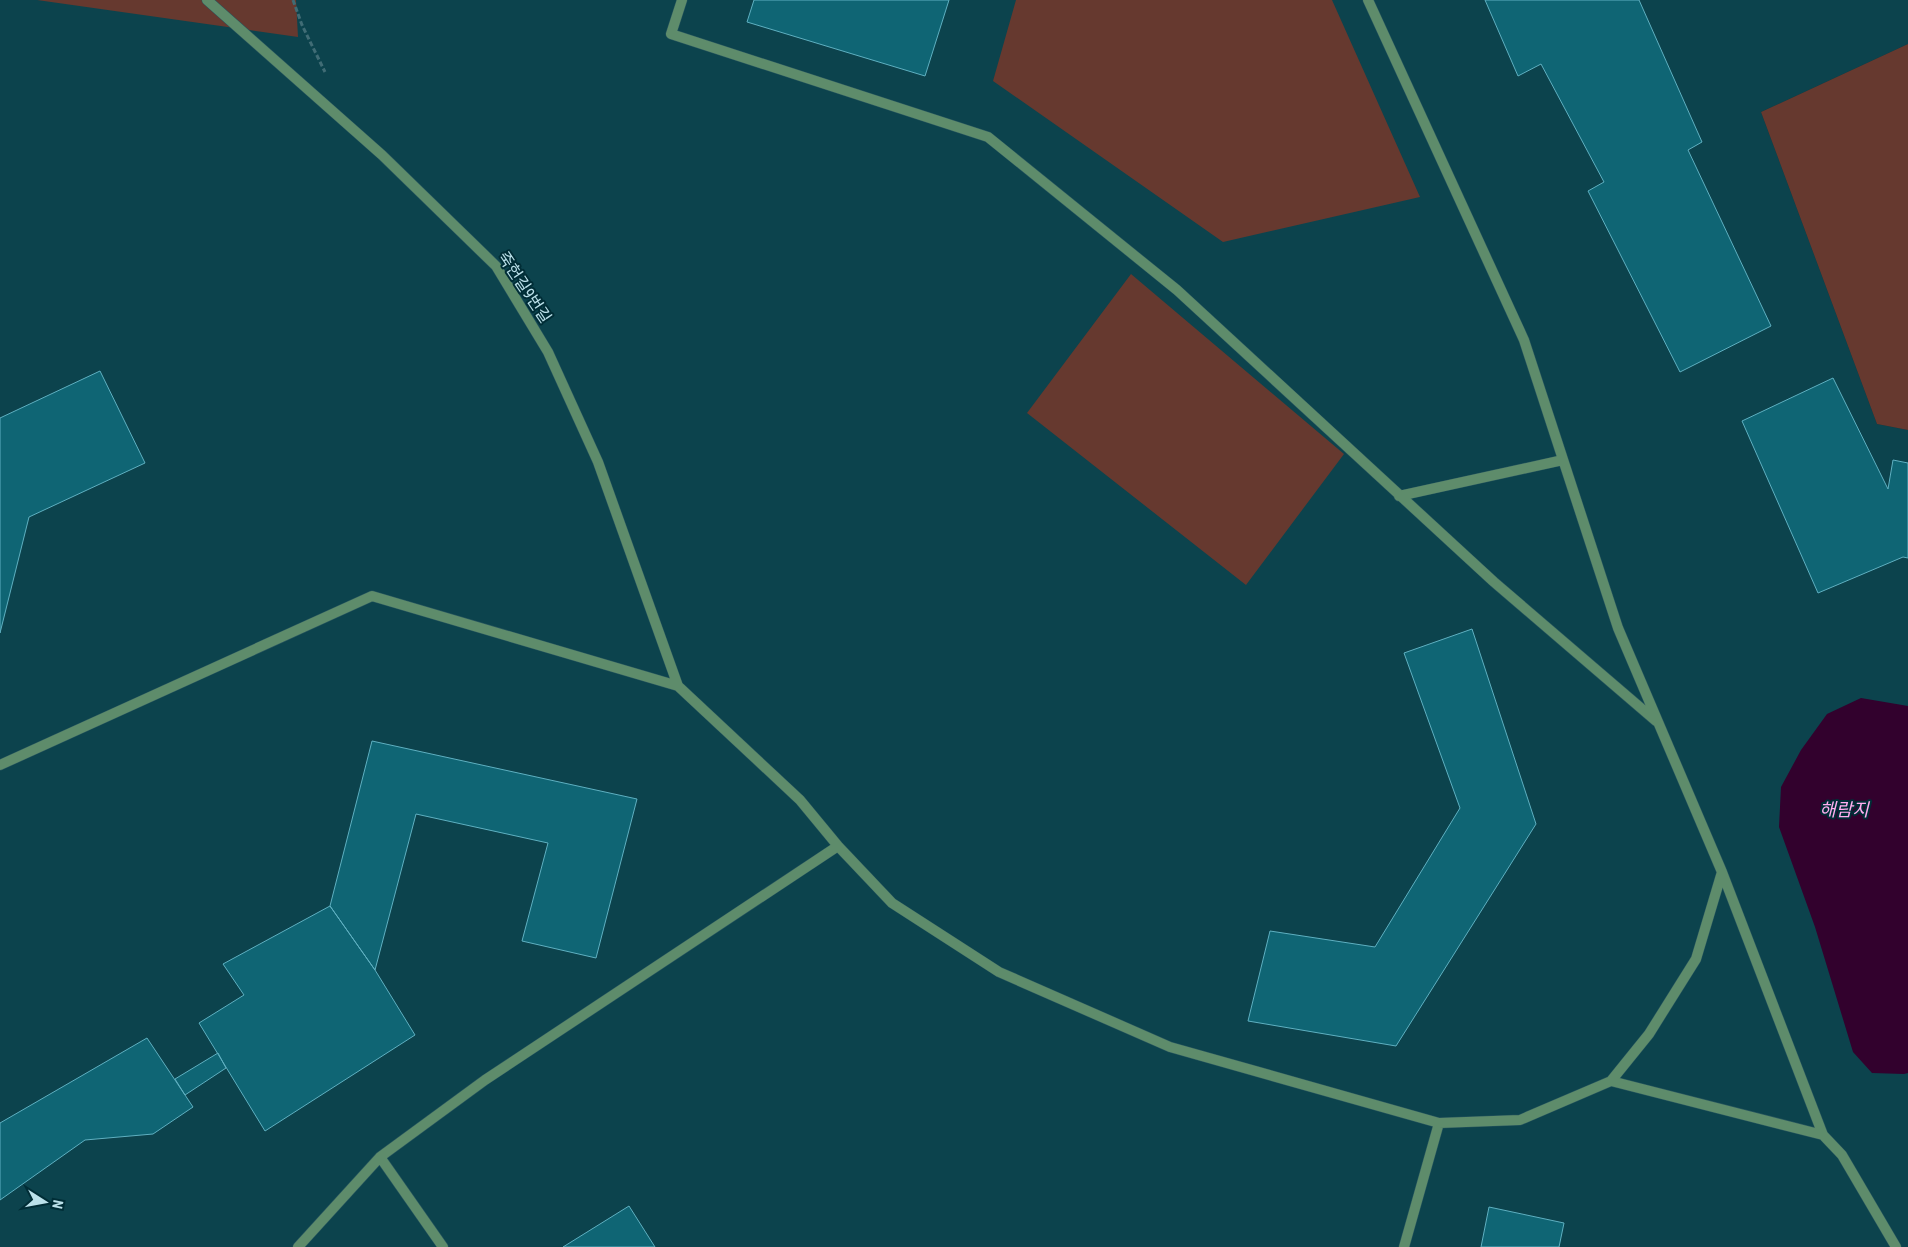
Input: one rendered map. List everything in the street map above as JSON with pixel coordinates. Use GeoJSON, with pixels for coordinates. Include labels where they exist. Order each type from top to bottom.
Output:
{"type":"FeatureCollection","features":[{"type":"Feature","properties":{"kind":"lane","name":"죽헌길9번길"},"geometry":{"type":"LineString","coordinates":[[207,0],[382,155],[496,266],[548,352],[598,462],[678,686]]}},
{"type":"Feature","properties":{"kind":"lane"},"geometry":{"type":"LineString","coordinates":[[682,0],[672,34],[988,137],[1177,290],[1494,582],[1659,723]]}},
{"type":"Feature","properties":{"kind":"lane"},"geometry":{"type":"LineString","coordinates":[[1368,0],[1524,340],[1618,628],[1722,872],[1822,1135],[1842,1155],[1896,1247]]}},
{"type":"Feature","properties":{"kind":"lane"},"geometry":{"type":"LineString","coordinates":[[1399,496],[1563,460]]}},
{"type":"Feature","properties":{"kind":"lane"},"geometry":{"type":"LineString","coordinates":[[0,765],[372,596],[678,686],[800,800],[838,846],[892,903],[999,972],[1170,1046],[1439,1123],[1520,1120],[1610,1081],[1650,1034],[1696,959],[1722,872]]}},
{"type":"Feature","properties":{"kind":"lane"},"geometry":{"type":"LineString","coordinates":[[298,1247],[380,1157],[485,1080],[838,846]]}},
{"type":"Feature","properties":{"kind":"lane"},"geometry":{"type":"LineString","coordinates":[[1610,1081],[1822,1135]]}},
{"type":"Feature","properties":{"kind":"lane"},"geometry":{"type":"LineString","coordinates":[[1404,1247],[1439,1123]]}},
{"type":"Feature","properties":{"kind":"lane"},"geometry":{"type":"LineString","coordinates":[[380,1157],[443,1247]]}},
{"type":"Feature","properties":{"kind":"path"},"geometry":{"type":"LineString","coordinates":[[293,0],[302,25],[329,79],[333,112]]}},
{"type":"Feature","properties":{"kind":"shaded area"},"geometry":{"type":"Polygon","coordinates":[[[0,0],[1908,0],[1908,44],[1761,112],[1877,424],[1908,430],[1908,1247],[0,1247],[0,0]]]}},
{"type":"Feature","properties":{"kind":"shaded area"},"geometry":{"type":"Polygon","coordinates":[[[37,0],[296,0],[298,37],[37,0]]]}},
{"type":"Feature","properties":{"kind":"shaded area"},"geometry":{"type":"Polygon","coordinates":[[[1016,0],[1332,0],[1420,197],[1223,242],[993,81],[1016,0]]]}},
{"type":"Feature","properties":{"kind":"shaded area"},"geometry":{"type":"Polygon","coordinates":[[[1908,44],[1908,430],[1877,424],[1761,112],[1908,44]]]}},
{"type":"Feature","properties":{"kind":"shaded area"},"geometry":{"type":"Polygon","coordinates":[[[1131,274],[1344,454],[1246,585],[1027,413],[1131,274]]]}},
{"type":"Feature","properties":{"kind":"water","name":"해람지"},"geometry":{"type":"Polygon","coordinates":[[[1861,698],[1908,706],[1908,1073],[1904,1074],[1872,1073],[1853,1052],[1815,927],[1779,827],[1781,787],[1801,750],[1827,714],[1861,698]]]}},
{"type":"Feature","properties":{"kind":"building"},"geometry":{"type":"Polygon","coordinates":[[[754,0],[949,0],[925,76],[747,22],[754,0]]]}},
{"type":"Feature","properties":{"kind":"building"},"geometry":{"type":"Polygon","coordinates":[[[1485,0],[1639,0],[1702,142],[1688,150],[1771,326],[1680,372],[1588,191],[1604,182],[1541,64],[1518,76],[1485,0]]]}},
{"type":"Feature","properties":{"kind":"building"},"geometry":{"type":"Polygon","coordinates":[[[100,371],[145,463],[29,517],[0,633],[0,418],[100,371]]]}},
{"type":"Feature","properties":{"kind":"building"},"geometry":{"type":"Polygon","coordinates":[[[1833,378],[1888,489],[1893,460],[1908,463],[1908,558],[1903,557],[1818,593],[1742,421],[1833,378]]]}},
{"type":"Feature","properties":{"kind":"building"},"geometry":{"type":"Polygon","coordinates":[[[1472,629],[1536,824],[1396,1046],[1248,1021],[1270,931],[1375,947],[1460,808],[1404,653],[1472,629]]]}},
{"type":"Feature","properties":{"kind":"building"},"geometry":{"type":"Polygon","coordinates":[[[372,741],[637,799],[596,958],[522,941],[548,843],[416,814],[375,970],[330,906],[372,741]]]}},
{"type":"Feature","properties":{"kind":"building"},"geometry":{"type":"Polygon","coordinates":[[[330,906],[375,970],[415,1035],[265,1131],[199,1023],[244,995],[223,964],[330,906]]]}},
{"type":"Feature","properties":{"kind":"building"},"geometry":{"type":"Polygon","coordinates":[[[147,1038],[193,1107],[153,1134],[85,1140],[0,1200],[0,1123],[147,1038]]]}},
{"type":"Feature","properties":{"kind":"building"},"geometry":{"type":"Polygon","coordinates":[[[218,1053],[226,1068],[185,1095],[175,1079],[218,1053]]]}},
{"type":"Feature","properties":{"kind":"building"},"geometry":{"type":"Polygon","coordinates":[[[629,1206],[655,1247],[563,1247],[629,1206]]]}},
{"type":"Feature","properties":{"kind":"building"},"geometry":{"type":"Polygon","coordinates":[[[1489,1207],[1564,1223],[1559,1247],[1481,1247],[1489,1207]]]}}]}
